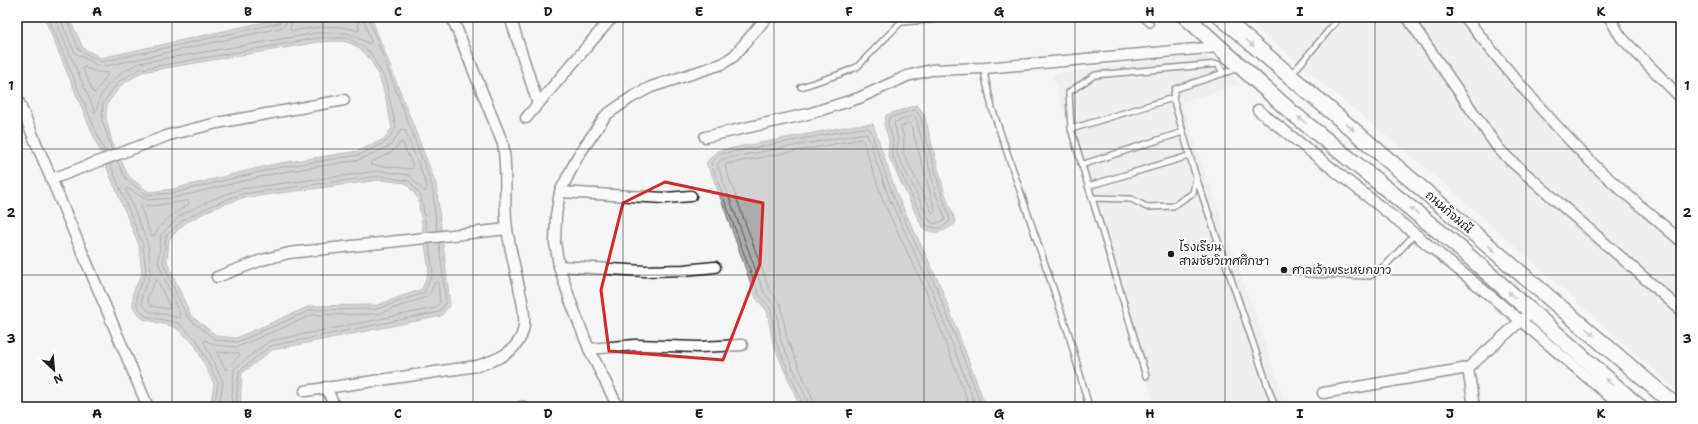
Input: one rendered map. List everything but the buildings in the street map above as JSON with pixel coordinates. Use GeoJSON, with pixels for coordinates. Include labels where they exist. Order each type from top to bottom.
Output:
{"type":"FeatureCollection","features":[{"type":"Feature","properties":{"kind":"main road","name":"ถนนกิจมณี"},"geometry":{"type":"LineString","coordinates":[[1186,17],[1290,111],[1456,245],[1526,316],[1639,407]]}},
{"type":"Feature","properties":{"kind":"main road","name":"ถนนกิจมณี"},"geometry":{"type":"LineString","coordinates":[[1221,17],[1677,407]]}},
{"type":"Feature","properties":{"kind":"main road"},"geometry":{"type":"LineString","coordinates":[[1348,158],[1364,139]]}},
{"type":"Feature","properties":{"kind":"street"},"geometry":{"type":"LineString","coordinates":[[305,391],[477,366],[495,360],[509,353],[517,343],[523,331],[524,316],[507,229],[505,158],[503,144],[452,17]]}},
{"type":"Feature","properties":{"kind":"street"},"geometry":{"type":"LineString","coordinates":[[510,17],[538,104]]}},
{"type":"Feature","properties":{"kind":"street"},"geometry":{"type":"LineString","coordinates":[[526,118],[608,22],[614,17]]}},
{"type":"Feature","properties":{"kind":"street"},"geometry":{"type":"LineString","coordinates":[[618,407],[589,349],[570,300],[559,266],[555,243],[556,215],[560,192],[578,156],[606,115],[632,97],[651,87],[722,64],[734,56],[767,17]]}},
{"type":"Feature","properties":{"kind":"street"},"geometry":{"type":"LineString","coordinates":[[1407,17],[1498,148],[1681,310]]}},
{"type":"Feature","properties":{"kind":"street"},"geometry":{"type":"LineString","coordinates":[[1465,17],[1511,74],[1594,166],[1681,240]]}},
{"type":"Feature","properties":{"kind":"street"},"geometry":{"type":"LineString","coordinates":[[1609,17],[1621,36],[1681,98]]}},
{"type":"Feature","properties":{"kind":"street"},"geometry":{"type":"LineString","coordinates":[[705,137],[808,114],[859,98],[907,76],[931,70],[984,68],[1219,47]]}},
{"type":"Feature","properties":{"kind":"street"},"geometry":{"type":"LineString","coordinates":[[17,98],[148,407]]}},
{"type":"Feature","properties":{"kind":"street"},"geometry":{"type":"LineString","coordinates":[[52,180],[169,136],[217,123],[344,100]]}},
{"type":"Feature","properties":{"kind":"street"},"geometry":{"type":"LineString","coordinates":[[1258,110],[1415,234],[1526,316],[1622,407]]}},
{"type":"Feature","properties":{"kind":"street"},"geometry":{"type":"LineString","coordinates":[[560,192],[665,198],[691,196]]}},
{"type":"Feature","properties":{"kind":"street"},"geometry":{"type":"LineString","coordinates":[[216,277],[262,260],[289,253],[507,229]]}},
{"type":"Feature","properties":{"kind":"street"},"geometry":{"type":"LineString","coordinates":[[559,266],[645,271],[684,270],[715,267]]}},
{"type":"Feature","properties":{"kind":"street"},"geometry":{"type":"LineString","coordinates":[[1323,393],[1468,368],[1526,316]]}},
{"type":"Feature","properties":{"kind":"street"},"geometry":{"type":"LineString","coordinates":[[589,349],[635,345],[699,347],[742,345]]}},
{"type":"Feature","properties":{"kind":"street"},"geometry":{"type":"LineString","coordinates":[[1468,368],[1474,407]]}},
{"type":"Feature","properties":{"kind":"street"},"geometry":{"type":"LineString","coordinates":[[326,387],[335,407]]}},
{"type":"Feature","properties":{"kind":"lane"},"geometry":{"type":"LineString","coordinates":[[801,87],[857,67],[906,17]]}},
{"type":"Feature","properties":{"kind":"lane"},"geometry":{"type":"LineString","coordinates":[[902,22],[963,17]]}},
{"type":"Feature","properties":{"kind":"lane"},"geometry":{"type":"LineString","coordinates":[[1142,17],[1150,24]]}},
{"type":"Feature","properties":{"kind":"lane"},"geometry":{"type":"LineString","coordinates":[[1290,76],[1340,17]]}},
{"type":"Feature","properties":{"kind":"lane"},"geometry":{"type":"LineString","coordinates":[[1146,376],[1070,129],[1069,92],[1095,75],[1218,64],[1238,64]]}},
{"type":"Feature","properties":{"kind":"lane"},"geometry":{"type":"LineString","coordinates":[[1218,64],[1223,73]]}},
{"type":"Feature","properties":{"kind":"lane"},"geometry":{"type":"LineString","coordinates":[[1238,64],[1223,73],[1175,90],[1173,98],[1189,156],[1275,407]]}},
{"type":"Feature","properties":{"kind":"lane"},"geometry":{"type":"LineString","coordinates":[[984,68],[992,108],[1069,335],[1090,407]]}},
{"type":"Feature","properties":{"kind":"lane"},"geometry":{"type":"LineString","coordinates":[[1070,129],[1173,98]]}},
{"type":"Feature","properties":{"kind":"lane"},"geometry":{"type":"LineString","coordinates":[[1081,165],[1183,132]]}},
{"type":"Feature","properties":{"kind":"lane"},"geometry":{"type":"LineString","coordinates":[[1088,186],[1189,156]]}},
{"type":"Feature","properties":{"kind":"lane"},"geometry":{"type":"LineString","coordinates":[[1092,198],[1131,199],[1147,207],[1173,206],[1193,193],[1196,177]]}},
{"type":"Feature","properties":{"kind":"lane"},"geometry":{"type":"LineString","coordinates":[[1307,274],[1370,276],[1386,265],[1415,234]]}},
{"type":"Feature","properties":{"kind":"highlighted area"},"geometry":{"type":"Polygon","coordinates":[[[665,182],[763,203],[760,264],[723,360],[609,351],[601,290],[623,203],[665,182]]]}},
{"type":"Feature","properties":{"kind":"shaded area"},"geometry":{"type":"Polygon","coordinates":[[[1243,17],[1461,17],[1497,68],[1599,180],[1681,249],[1681,395],[1459,196],[1243,17]]]}},
{"type":"Feature","properties":{"kind":"shaded area","name":"โรงเรียน สามชัยวิเทศศึกษา"},"geometry":{"type":"Polygon","coordinates":[[[1208,54],[1240,84],[1181,102],[1287,407],[1155,407],[1052,74],[1208,54]]]}},
{"type":"Feature","properties":{"kind":"water"},"geometry":{"type":"Polygon","coordinates":[[[44,17],[69,17],[83,48],[101,58],[287,17],[371,17],[436,184],[450,305],[441,316],[272,350],[242,373],[240,407],[210,407],[214,384],[194,343],[175,327],[143,319],[133,307],[133,292],[142,274],[139,245],[44,17]],[[319,42],[142,72],[121,85],[107,104],[106,119],[112,142],[129,177],[149,192],[173,189],[275,164],[358,151],[384,139],[392,128],[384,91],[374,66],[358,47],[347,42],[319,42]],[[380,180],[242,198],[214,208],[185,223],[169,239],[167,262],[191,316],[217,336],[236,338],[310,306],[377,305],[422,289],[429,271],[418,198],[406,183],[380,180]]]}},
{"type":"Feature","properties":{"kind":"water"},"geometry":{"type":"Polygon","coordinates":[[[917,105],[924,114],[944,191],[956,223],[941,232],[933,232],[923,229],[888,155],[889,140],[884,124],[886,115],[917,105]]]}},
{"type":"Feature","properties":{"kind":"water"},"geometry":{"type":"Polygon","coordinates":[[[873,124],[897,195],[940,285],[986,407],[800,407],[773,343],[767,311],[756,298],[713,177],[706,163],[717,151],[855,125],[873,124]]]}},
{"type":"Feature","properties":{"kind":"place","name":"โรงเรียน สามชัยวิเทศศึกษา"},"geometry":{"type":"Point","coordinates":[1171,254]}},
{"type":"Feature","properties":{"kind":"place","name":"ศาลเจ้าพระหยกขาว"},"geometry":{"type":"Point","coordinates":[1284,270]}}]}
